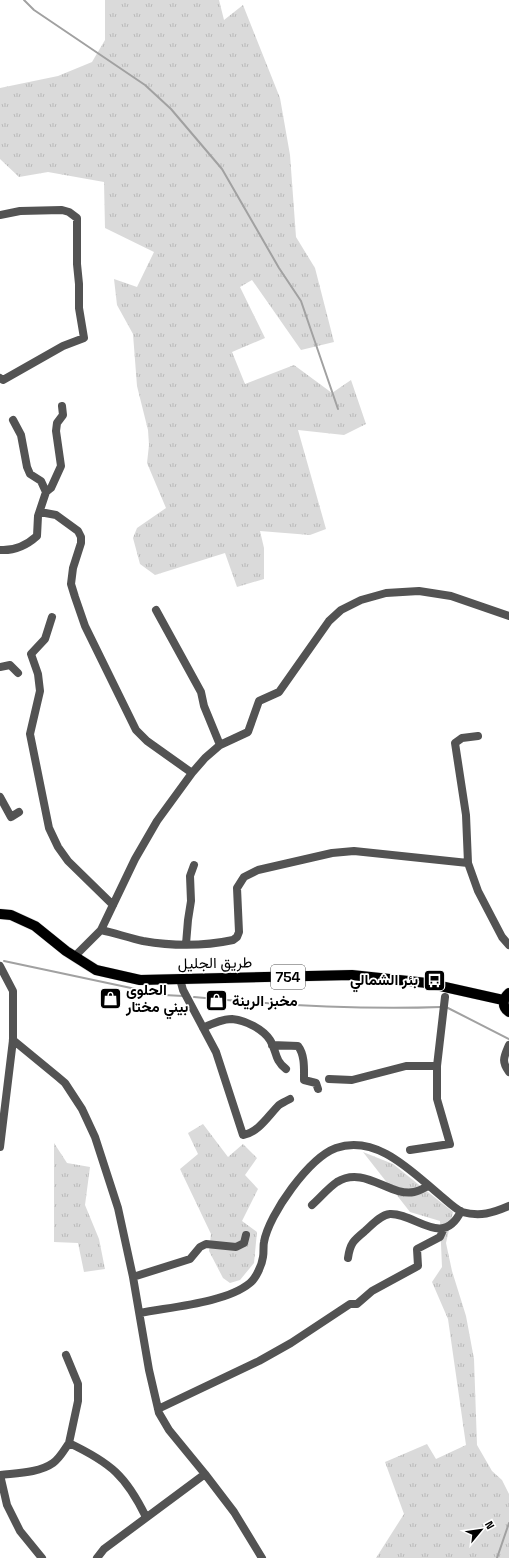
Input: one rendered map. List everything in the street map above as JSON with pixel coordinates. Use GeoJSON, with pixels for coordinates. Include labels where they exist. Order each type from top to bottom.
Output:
{"type":"FeatureCollection","features":[{"type":"Feature","properties":{"kind":"main road","name":"طريق الجليل"},"geometry":{"type":"LineString","coordinates":[[0,908],[10,910],[35,920],[66,946],[75,956]]}},
{"type":"Feature","properties":{"kind":"main road","name":"طريق الجليل"},"geometry":{"type":"LineString","coordinates":[[0,914],[10,914],[35,926],[96,970],[140,980],[352,975],[427,983],[506,997]]}},
{"type":"Feature","properties":{"kind":"main road"},"geometry":{"type":"LineString","coordinates":[[506,997],[505,1008],[509,1012]]}},
{"type":"Feature","properties":{"kind":"street"},"geometry":{"type":"LineString","coordinates":[[0,215],[20,211],[62,210],[69,212],[77,218],[79,308],[84,338],[63,346],[3,380],[0,378]]}},
{"type":"Feature","properties":{"kind":"street"},"geometry":{"type":"LineString","coordinates":[[0,550],[14,548],[33,540],[37,536],[38,516],[46,492],[51,488],[61,466],[56,431],[57,423],[63,415],[62,406]]}},
{"type":"Feature","properties":{"kind":"street"},"geometry":{"type":"LineString","coordinates":[[13,420],[21,434],[27,467],[30,474],[42,481],[46,492]]}},
{"type":"Feature","properties":{"kind":"street"},"geometry":{"type":"LineString","coordinates":[[40,512],[56,515],[78,531],[81,537],[81,543],[73,568],[71,584],[85,626],[136,730],[147,741],[192,773]]}},
{"type":"Feature","properties":{"kind":"street"},"geometry":{"type":"LineString","coordinates":[[75,956],[101,930],[135,859],[157,821],[192,773],[205,758],[220,745],[248,732],[259,701],[279,692],[329,621],[341,610],[361,600],[386,593],[419,591],[451,596],[509,616]]}},
{"type":"Feature","properties":{"kind":"street"},"geometry":{"type":"LineString","coordinates":[[156,610],[201,692],[204,706],[220,745]]}},
{"type":"Feature","properties":{"kind":"street"},"geometry":{"type":"LineString","coordinates":[[52,617],[45,638],[31,654],[38,674],[40,691],[30,734],[49,828],[58,847],[68,861],[113,905]]}},
{"type":"Feature","properties":{"kind":"street"},"geometry":{"type":"LineString","coordinates":[[0,667],[10,665],[18,673]]}},
{"type":"Feature","properties":{"kind":"street"},"geometry":{"type":"LineString","coordinates":[[478,736],[462,738],[455,743],[466,816],[468,863],[478,891],[502,938],[509,945]]}},
{"type":"Feature","properties":{"kind":"street"},"geometry":{"type":"LineString","coordinates":[[0,797],[11,817],[18,812]]}},
{"type":"Feature","properties":{"kind":"street"},"geometry":{"type":"LineString","coordinates":[[101,930],[162,944],[186,944],[233,940],[237,937],[239,932],[237,893],[239,884],[244,877],[258,870],[332,853],[354,851],[468,863]]}},
{"type":"Feature","properties":{"kind":"street"},"geometry":{"type":"LineString","coordinates":[[186,944],[191,901],[190,876],[194,865]]}},
{"type":"Feature","properties":{"kind":"street"},"geometry":{"type":"LineString","coordinates":[[0,966],[13,991],[12,1040],[0,1147]]}},
{"type":"Feature","properties":{"kind":"street"},"geometry":{"type":"LineString","coordinates":[[180,979],[182,990],[216,1052],[243,1135],[257,1128],[280,1104],[290,1099]]}},
{"type":"Feature","properties":{"kind":"street"},"geometry":{"type":"LineString","coordinates":[[410,1150],[450,1144],[437,1099],[437,1066],[445,997]]}},
{"type":"Feature","properties":{"kind":"street"},"geometry":{"type":"LineString","coordinates":[[202,1028],[232,1019],[240,1021],[264,1033],[272,1045],[280,1064],[286,1068]]}},
{"type":"Feature","properties":{"kind":"street"},"geometry":{"type":"LineString","coordinates":[[12,1040],[65,1083],[82,1109],[95,1138],[118,1208],[133,1277],[149,1370],[158,1409],[169,1430],[234,1512],[262,1558]]}},
{"type":"Feature","properties":{"kind":"street"},"geometry":{"type":"LineString","coordinates":[[272,1045],[298,1046],[301,1049],[303,1059],[304,1080],[316,1083],[318,1089]]}},
{"type":"Feature","properties":{"kind":"street"},"geometry":{"type":"LineString","coordinates":[[509,1045],[504,1058],[504,1063],[509,1072]]}},
{"type":"Feature","properties":{"kind":"street"},"geometry":{"type":"LineString","coordinates":[[329,1079],[352,1080],[406,1066],[437,1066]]}},
{"type":"Feature","properties":{"kind":"street"},"geometry":{"type":"LineString","coordinates":[[140,1313],[212,1300],[236,1291],[251,1283],[259,1270],[263,1258],[264,1241],[283,1198],[293,1185],[326,1153],[335,1149],[350,1145],[382,1152],[398,1160],[428,1186],[461,1211],[477,1215],[488,1214],[509,1206]]}},
{"type":"Feature","properties":{"kind":"street"},"geometry":{"type":"LineString","coordinates":[[312,1205],[337,1182],[351,1177],[366,1178],[404,1192],[414,1192],[428,1186]]}},
{"type":"Feature","properties":{"kind":"street"},"geometry":{"type":"LineString","coordinates":[[158,1409],[259,1361],[291,1344],[350,1304],[356,1304],[372,1291],[418,1266],[417,1249],[440,1237],[444,1228],[454,1222],[461,1211]]}},
{"type":"Feature","properties":{"kind":"street"},"geometry":{"type":"LineString","coordinates":[[348,1258],[350,1246],[354,1240],[381,1217],[391,1214],[431,1227],[444,1228]]}},
{"type":"Feature","properties":{"kind":"street"},"geometry":{"type":"LineString","coordinates":[[133,1277],[190,1259],[200,1247],[206,1244],[236,1247],[244,1243],[246,1236]]}},
{"type":"Feature","properties":{"kind":"street"},"geometry":{"type":"LineString","coordinates":[[42,1558],[20,1531],[7,1505],[0,1475],[40,1469],[52,1464],[59,1458],[69,1443],[78,1401],[78,1384],[66,1355]]}},
{"type":"Feature","properties":{"kind":"street"},"geometry":{"type":"LineString","coordinates":[[69,1443],[91,1453],[111,1467],[136,1495],[146,1517]]}},
{"type":"Feature","properties":{"kind":"street"},"geometry":{"type":"LineString","coordinates":[[97,1558],[104,1549],[205,1474]]}},
{"type":"Feature","properties":{"kind":"green space"},"geometry":{"type":"Polygon","coordinates":[[[105,0],[219,0],[224,20],[243,5],[280,98],[290,155],[296,237],[315,268],[334,342],[301,350],[252,280],[240,287],[265,338],[232,352],[245,384],[294,365],[332,393],[351,380],[366,424],[344,435],[298,430],[326,529],[310,535],[260,531],[264,548],[264,579],[237,587],[225,553],[155,575],[140,564],[133,538],[137,528],[166,508],[147,463],[149,445],[148,430],[137,386],[133,334],[117,305],[114,279],[137,287],[154,252],[105,228],[104,182],[48,172],[19,177],[0,159],[0,88],[58,76],[92,62],[105,40],[105,0]]]}},
{"type":"Feature","properties":{"kind":"green space"},"geometry":{"type":"Polygon","coordinates":[[[203,1124],[228,1157],[243,1144],[257,1158],[245,1175],[258,1189],[242,1221],[257,1232],[254,1263],[240,1280],[230,1283],[223,1278],[209,1251],[211,1234],[180,1169],[198,1154],[188,1133],[203,1124]]]}},
{"type":"Feature","properties":{"kind":"green space"},"geometry":{"type":"Polygon","coordinates":[[[54,1143],[67,1163],[90,1167],[85,1205],[99,1239],[105,1269],[84,1272],[78,1243],[54,1242],[54,1143]]]}},
{"type":"Feature","properties":{"kind":"green space"},"geometry":{"type":"Polygon","coordinates":[[[363,1152],[393,1164],[453,1212],[446,1243],[452,1271],[466,1316],[474,1359],[477,1445],[492,1471],[502,1480],[509,1494],[509,1558],[376,1558],[404,1514],[385,1462],[427,1444],[436,1459],[466,1445],[448,1319],[432,1282],[442,1267],[440,1221],[410,1212],[363,1152]]]}},
{"type":"Feature","properties":{"kind":"waterway"},"geometry":{"type":"LineString","coordinates":[[24,0],[34,10],[145,85],[171,109],[222,169],[279,268],[301,301],[338,409]]}},
{"type":"Feature","properties":{"kind":"waterway"},"geometry":{"type":"LineString","coordinates":[[4,961],[164,995],[183,996]]}},
{"type":"Feature","properties":{"kind":"waterway"},"geometry":{"type":"LineString","coordinates":[[194,997],[318,1006],[379,1008],[441,1007]]}},
{"type":"Feature","properties":{"kind":"waterway"},"geometry":{"type":"LineString","coordinates":[[446,1007],[509,1039]]}},
{"type":"Feature","properties":{"kind":"waterway"},"geometry":{"type":"LineString","coordinates":[[497,1558],[509,1523]]}},
{"type":"Feature","properties":{"kind":"place","name":"بئر الشمالي"},"geometry":{"type":"Point","coordinates":[434,980]}},
{"type":"Feature","properties":{"kind":"place","name":"الحلوى بيني مختار"},"geometry":{"type":"Point","coordinates":[110,999]}},
{"type":"Feature","properties":{"kind":"place","name":"مخبز الرينة"},"geometry":{"type":"Point","coordinates":[216,1001]}}]}
